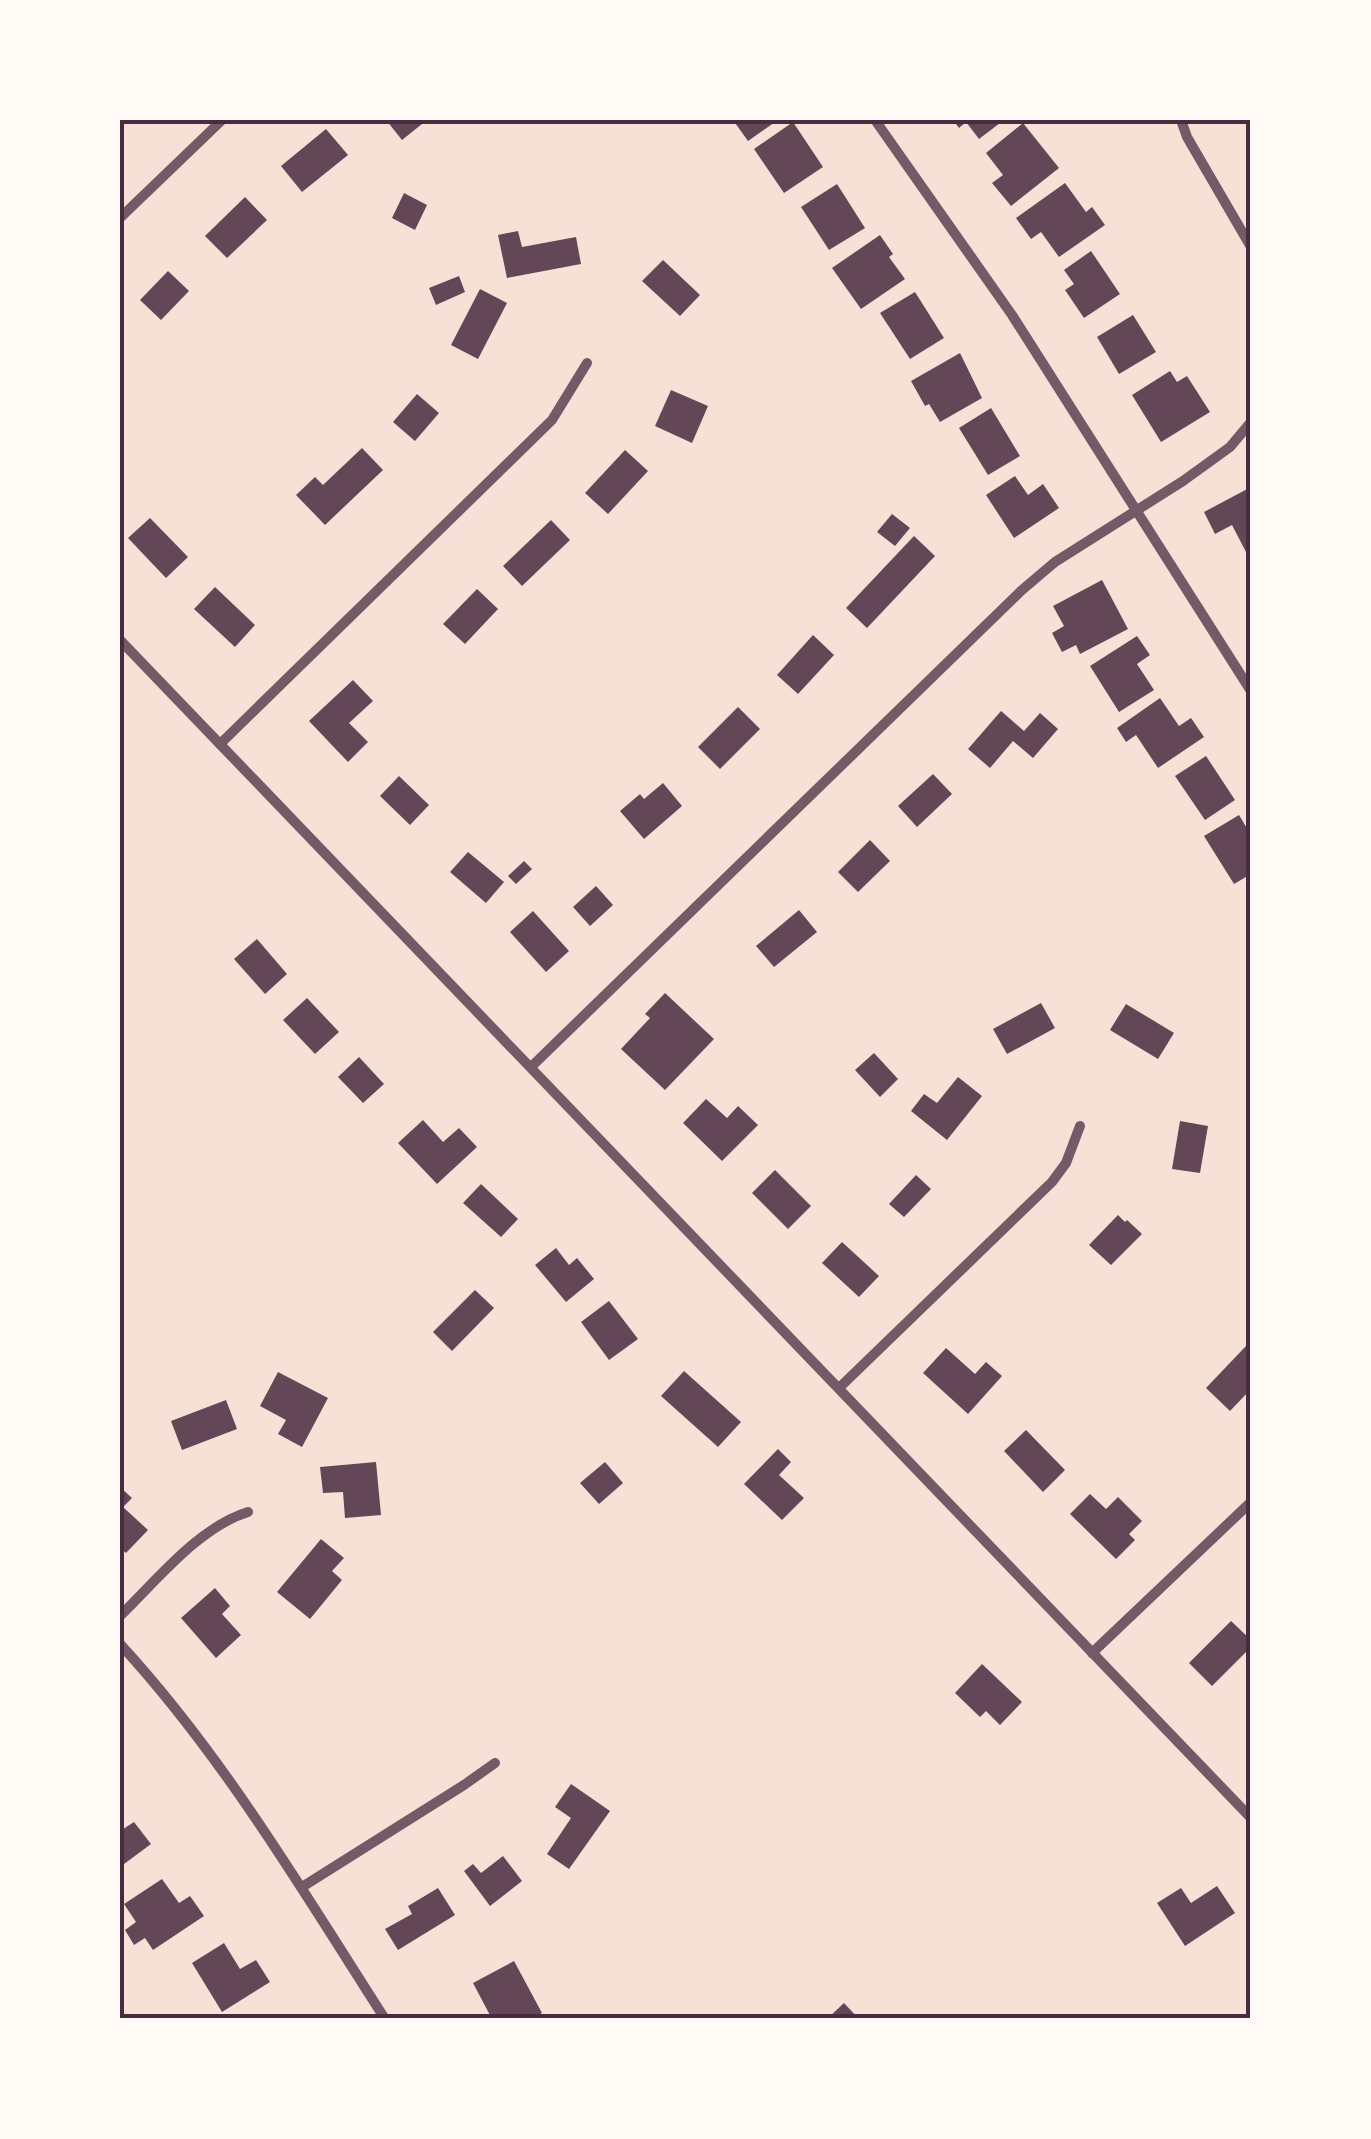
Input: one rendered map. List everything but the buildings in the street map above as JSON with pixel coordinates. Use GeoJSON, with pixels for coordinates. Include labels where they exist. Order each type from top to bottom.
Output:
{"type":"FeatureCollection","features":[{"type":"Feature","properties":{"kind":"street"},"geometry":{"type":"LineString","coordinates":[[120,218],[222,120]]}},
{"type":"Feature","properties":{"kind":"street"},"geometry":{"type":"LineString","coordinates":[[875,120],[985,275],[1251,691]]}},
{"type":"Feature","properties":{"kind":"street"},"geometry":{"type":"LineString","coordinates":[[1181,120],[1187,137],[1251,246]]}},
{"type":"Feature","properties":{"kind":"street"},"geometry":{"type":"LineString","coordinates":[[220,744],[552,420],[587,363]]}},
{"type":"Feature","properties":{"kind":"street"},"geometry":{"type":"LineString","coordinates":[[531,1067],[1022,590],[1056,562],[1230,447],[1251,422]]}},
{"type":"Feature","properties":{"kind":"street"},"geometry":{"type":"LineString","coordinates":[[120,640],[1251,1818]]}},
{"type":"Feature","properties":{"kind":"street"},"geometry":{"type":"LineString","coordinates":[[838,1388],[1052,1182],[1066,1162],[1080,1126]]}},
{"type":"Feature","properties":{"kind":"street"},"geometry":{"type":"LineString","coordinates":[[1092,1653],[1251,1502]]}},
{"type":"Feature","properties":{"kind":"street"},"geometry":{"type":"LineString","coordinates":[[120,1616],[208,1533],[230,1518],[248,1512]]}},
{"type":"Feature","properties":{"kind":"street"},"geometry":{"type":"LineString","coordinates":[[120,1644],[232,1784],[384,2019]]}},
{"type":"Feature","properties":{"kind":"street"},"geometry":{"type":"LineString","coordinates":[[302,1887],[495,1763]]}}]}
